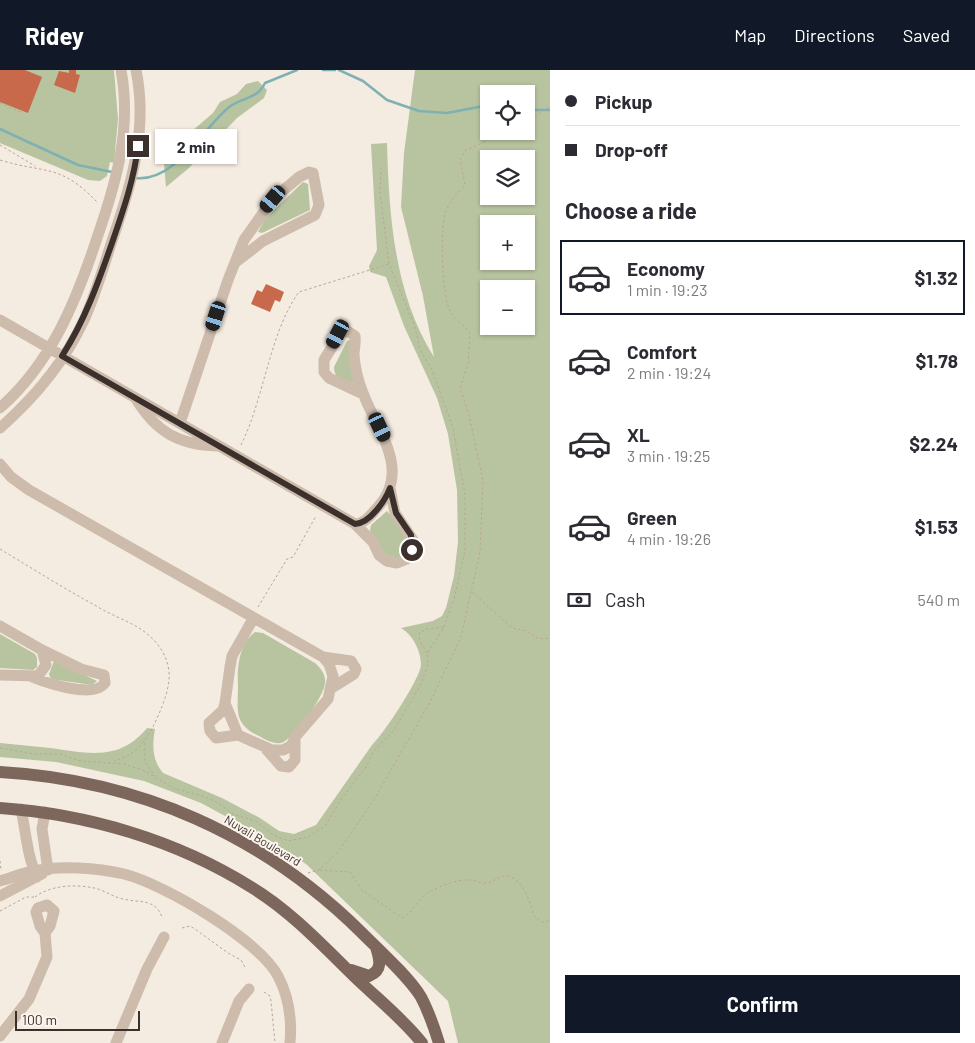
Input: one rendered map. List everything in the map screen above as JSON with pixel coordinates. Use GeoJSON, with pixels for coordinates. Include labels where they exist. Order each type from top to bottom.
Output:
{"type":"FeatureCollection","features":[{"type":"Feature","properties":{"kind":"main road","name":"Nuvali Boulevard"},"geometry":{"type":"LineString","coordinates":[[0,772],[39,774],[113,788],[170,808],[227,833],[262,853],[332,903],[375,946],[420,996],[439,1043]]}},
{"type":"Feature","properties":{"kind":"main road"},"geometry":{"type":"LineString","coordinates":[[0,808],[45,812],[119,828],[152,840],[251,886],[300,925],[422,1043]]}},
{"type":"Feature","properties":{"kind":"main road"},"geometry":{"type":"LineString","coordinates":[[344,966],[359,974],[369,976],[376,973],[380,960],[375,946]]}},
{"type":"Feature","properties":{"kind":"street"},"geometry":{"type":"LineString","coordinates":[[0,408],[24,383],[50,349],[80,291],[120,166],[124,113],[121,70]]}},
{"type":"Feature","properties":{"kind":"street"},"geometry":{"type":"LineString","coordinates":[[0,428],[36,392],[62,356],[87,313],[134,169],[140,113],[136,70]]}},
{"type":"Feature","properties":{"kind":"street"},"geometry":{"type":"LineString","coordinates":[[180,424],[236,262],[250,228],[273,199],[299,176],[309,172],[313,173],[318,205],[316,215],[264,240],[236,262]]}},
{"type":"Feature","properties":{"kind":"street"},"geometry":{"type":"LineString","coordinates":[[0,320],[355,524],[373,542],[379,555],[387,561],[397,563],[407,559],[412,550],[413,540],[396,513],[390,488],[392,466],[385,437],[363,394],[355,361],[355,336],[349,332],[342,331],[338,334],[324,360],[324,372],[333,380],[353,387],[363,394]]}},
{"type":"Feature","properties":{"kind":"street"},"geometry":{"type":"LineString","coordinates":[[135,398],[155,425],[182,441],[197,445],[218,446]]}},
{"type":"Feature","properties":{"kind":"street"},"geometry":{"type":"LineString","coordinates":[[0,464],[11,477],[29,490],[252,619],[322,657],[351,661],[356,669],[354,674],[330,689]]}},
{"type":"Feature","properties":{"kind":"street"},"geometry":{"type":"LineString","coordinates":[[355,524],[364,522],[383,502],[390,488]]}},
{"type":"Feature","properties":{"kind":"street"},"geometry":{"type":"LineString","coordinates":[[252,619],[232,656],[223,710],[212,720],[209,727],[216,738],[238,735],[272,750],[283,750],[291,746],[296,736],[328,699],[333,676],[328,664],[322,657]]}},
{"type":"Feature","properties":{"kind":"street"},"geometry":{"type":"LineString","coordinates":[[0,626],[42,650],[81,669],[101,673],[104,675],[105,683],[98,689],[85,690],[60,686],[32,677],[0,675]]}},
{"type":"Feature","properties":{"kind":"street"},"geometry":{"type":"LineString","coordinates":[[32,677],[42,673],[46,665],[42,650]]}},
{"type":"Feature","properties":{"kind":"street"},"geometry":{"type":"LineString","coordinates":[[225,703],[238,735]]}},
{"type":"Feature","properties":{"kind":"street"},"geometry":{"type":"LineString","coordinates":[[262,746],[270,752],[281,766],[290,767],[295,760],[296,736]]}},
{"type":"Feature","properties":{"kind":"street"},"geometry":{"type":"LineString","coordinates":[[21,809],[35,874]]}},
{"type":"Feature","properties":{"kind":"street"},"geometry":{"type":"LineString","coordinates":[[45,812],[42,829],[48,870]]}},
{"type":"Feature","properties":{"kind":"street"},"geometry":{"type":"LineString","coordinates":[[0,881],[48,870],[99,870],[126,875],[176,896],[232,932],[261,954],[278,976],[288,1000],[291,1022],[290,1043]]}},
{"type":"Feature","properties":{"kind":"street"},"geometry":{"type":"LineString","coordinates":[[0,896],[35,874]]}},
{"type":"Feature","properties":{"kind":"street"},"geometry":{"type":"LineString","coordinates":[[0,1036],[20,1012],[36,986],[48,957],[45,934]]}},
{"type":"Feature","properties":{"kind":"street"},"geometry":{"type":"LineString","coordinates":[[116,1043],[147,969],[164,936]]}},
{"type":"Feature","properties":{"kind":"street"},"geometry":{"type":"LineString","coordinates":[[222,1043],[239,1001],[250,989]]}},
{"type":"Feature","properties":{"kind":"path"},"geometry":{"type":"LineString","coordinates":[[0,103],[23,114]]}},
{"type":"Feature","properties":{"kind":"path"},"geometry":{"type":"LineString","coordinates":[[535,116],[550,106]]}},
{"type":"Feature","properties":{"kind":"path"},"geometry":{"type":"LineString","coordinates":[[298,878],[319,870],[338,852],[374,801],[429,704],[461,637],[480,552],[483,481],[470,419],[460,388],[468,364],[470,334],[450,313],[446,302],[442,238],[444,215],[452,198],[465,185],[460,159],[465,151],[488,140]]}},
{"type":"Feature","properties":{"kind":"path"},"geometry":{"type":"LineString","coordinates":[[0,145],[20,159],[76,181],[100,204]]}},
{"type":"Feature","properties":{"kind":"path"},"geometry":{"type":"LineString","coordinates":[[0,160],[38,167]]}},
{"type":"Feature","properties":{"kind":"path"},"geometry":{"type":"LineString","coordinates":[[0,748],[34,754],[59,754],[81,761],[112,762],[145,771],[175,789],[203,796],[215,801],[242,818],[256,821],[282,840],[297,841],[308,838],[316,833],[330,820],[374,750],[394,730],[425,674],[427,654],[444,627],[454,598],[465,551],[463,473],[453,428],[441,392],[432,370],[420,350],[415,327],[389,264],[380,193],[381,168]]}},
{"type":"Feature","properties":{"kind":"path"},"geometry":{"type":"LineString","coordinates":[[241,445],[251,425],[290,303],[299,292],[389,264]]}},
{"type":"Feature","properties":{"kind":"path"},"geometry":{"type":"LineString","coordinates":[[258,608],[287,559],[293,557],[316,516]]}},
{"type":"Feature","properties":{"kind":"path"},"geometry":{"type":"LineString","coordinates":[[0,549],[97,607],[139,628],[155,641],[168,666],[169,681],[164,702],[145,742],[132,754],[112,762]]}},
{"type":"Feature","properties":{"kind":"path"},"geometry":{"type":"LineString","coordinates":[[471,592],[512,628],[527,631],[539,639],[550,638]]}},
{"type":"Feature","properties":{"kind":"path"},"geometry":{"type":"LineString","coordinates":[[427,654],[420,642],[419,633],[427,629],[444,627]]}},
{"type":"Feature","properties":{"kind":"path"},"geometry":{"type":"LineString","coordinates":[[145,742],[145,762],[157,778]]}},
{"type":"Feature","properties":{"kind":"path"},"geometry":{"type":"LineString","coordinates":[[0,861],[0,874]]}},
{"type":"Feature","properties":{"kind":"path"},"geometry":{"type":"LineString","coordinates":[[319,870],[350,872],[362,890],[402,918],[410,914],[420,898],[432,890],[459,880],[486,883],[498,877],[508,876],[518,882],[532,903],[534,916],[542,922],[550,921]]}},
{"type":"Feature","properties":{"kind":"path"},"geometry":{"type":"LineString","coordinates":[[0,911],[26,897],[35,897],[56,887],[94,888],[125,900],[151,904],[160,911],[162,917]]}},
{"type":"Feature","properties":{"kind":"path"},"geometry":{"type":"LineString","coordinates":[[182,928],[190,926],[195,928],[228,953],[241,960],[246,968]]}},
{"type":"Feature","properties":{"kind":"path"},"geometry":{"type":"LineString","coordinates":[[264,992],[270,996],[275,1043]]}},
{"type":"Feature","properties":{"kind":"green space"},"geometry":{"type":"Polygon","coordinates":[[[0,70],[114,70],[118,119],[114,163],[110,162],[107,176],[100,181],[88,180],[0,143],[0,70]]]}},
{"type":"Feature","properties":{"kind":"green space"},"geometry":{"type":"Polygon","coordinates":[[[415,70],[550,70],[550,1043],[458,1043],[448,1001],[306,864],[259,834],[201,803],[144,781],[56,762],[0,757],[0,743],[90,753],[114,751],[136,739],[147,728],[155,729],[153,741],[155,758],[163,773],[222,798],[260,818],[279,831],[294,834],[316,825],[392,719],[419,672],[421,665],[420,654],[416,644],[401,628],[433,621],[442,616],[446,608],[454,576],[458,542],[457,490],[448,434],[437,398],[404,326],[386,277],[370,272],[369,266],[377,250],[371,144],[387,143],[392,226],[402,281],[410,307],[434,357],[423,296],[401,207],[404,153],[415,70]]]}},
{"type":"Feature","properties":{"kind":"green space"},"geometry":{"type":"Polygon","coordinates":[[[258,81],[267,90],[264,98],[237,118],[189,168],[166,187],[164,163],[176,153],[178,143],[213,113],[220,102],[237,94],[246,84],[258,81]]]}},
{"type":"Feature","properties":{"kind":"green space"},"geometry":{"type":"Polygon","coordinates":[[[303,182],[308,184],[310,210],[262,233],[258,232],[265,219],[303,182]]]}},
{"type":"Feature","properties":{"kind":"green space"},"geometry":{"type":"Polygon","coordinates":[[[351,339],[356,382],[353,383],[337,377],[334,371],[334,367],[347,341],[351,339]]]}},
{"type":"Feature","properties":{"kind":"green space"},"geometry":{"type":"Polygon","coordinates":[[[387,511],[407,537],[409,546],[400,557],[389,556],[381,550],[370,531],[371,525],[387,511]]]}},
{"type":"Feature","properties":{"kind":"green space"},"geometry":{"type":"Polygon","coordinates":[[[255,632],[263,633],[315,663],[325,677],[324,689],[314,706],[293,734],[281,743],[270,741],[251,731],[241,721],[239,715],[238,678],[240,656],[245,643],[255,632]]]}},
{"type":"Feature","properties":{"kind":"green space"},"geometry":{"type":"Polygon","coordinates":[[[0,634],[35,654],[37,667],[33,670],[0,668],[0,634]]]}},
{"type":"Feature","properties":{"kind":"green space"},"geometry":{"type":"Polygon","coordinates":[[[54,661],[97,681],[92,685],[51,679],[49,674],[54,661]]]}},
{"type":"Feature","properties":{"kind":"building"},"geometry":{"type":"Polygon","coordinates":[[[0,70],[25,70],[42,77],[28,113],[0,102],[0,70]]]}},
{"type":"Feature","properties":{"kind":"building"},"geometry":{"type":"Polygon","coordinates":[[[69,70],[76,70],[76,74],[80,75],[75,93],[54,85],[59,71],[69,73],[69,70]]]}},
{"type":"Feature","properties":{"kind":"building"},"geometry":{"type":"Polygon","coordinates":[[[266,284],[284,292],[280,302],[275,300],[270,312],[251,304],[257,290],[262,292],[266,284]]]}},
{"type":"Feature","properties":{"kind":"waterway"},"geometry":{"type":"LineString","coordinates":[[135,178],[149,177],[175,164],[233,104],[258,93],[265,83],[297,70]]}},
{"type":"Feature","properties":{"kind":"waterway"},"geometry":{"type":"LineString","coordinates":[[323,70],[335,70]]}},
{"type":"Feature","properties":{"kind":"waterway"},"geometry":{"type":"LineString","coordinates":[[339,70],[363,81],[387,100],[419,111],[447,113],[480,107]]}},
{"type":"Feature","properties":{"kind":"waterway"},"geometry":{"type":"LineString","coordinates":[[535,110],[550,110]]}},
{"type":"Feature","properties":{"kind":"waterway"},"geometry":{"type":"LineString","coordinates":[[0,129],[78,165],[112,172]]}},
{"type":"Feature","properties":{"kind":"route"},"geometry":{"type":"LineString","coordinates":[[138,146],[128,196],[94,296],[83,322],[62,356],[350,522],[360,524],[364,522],[383,502],[390,488],[398,520],[408,530],[413,540],[412,550]]}}]}
